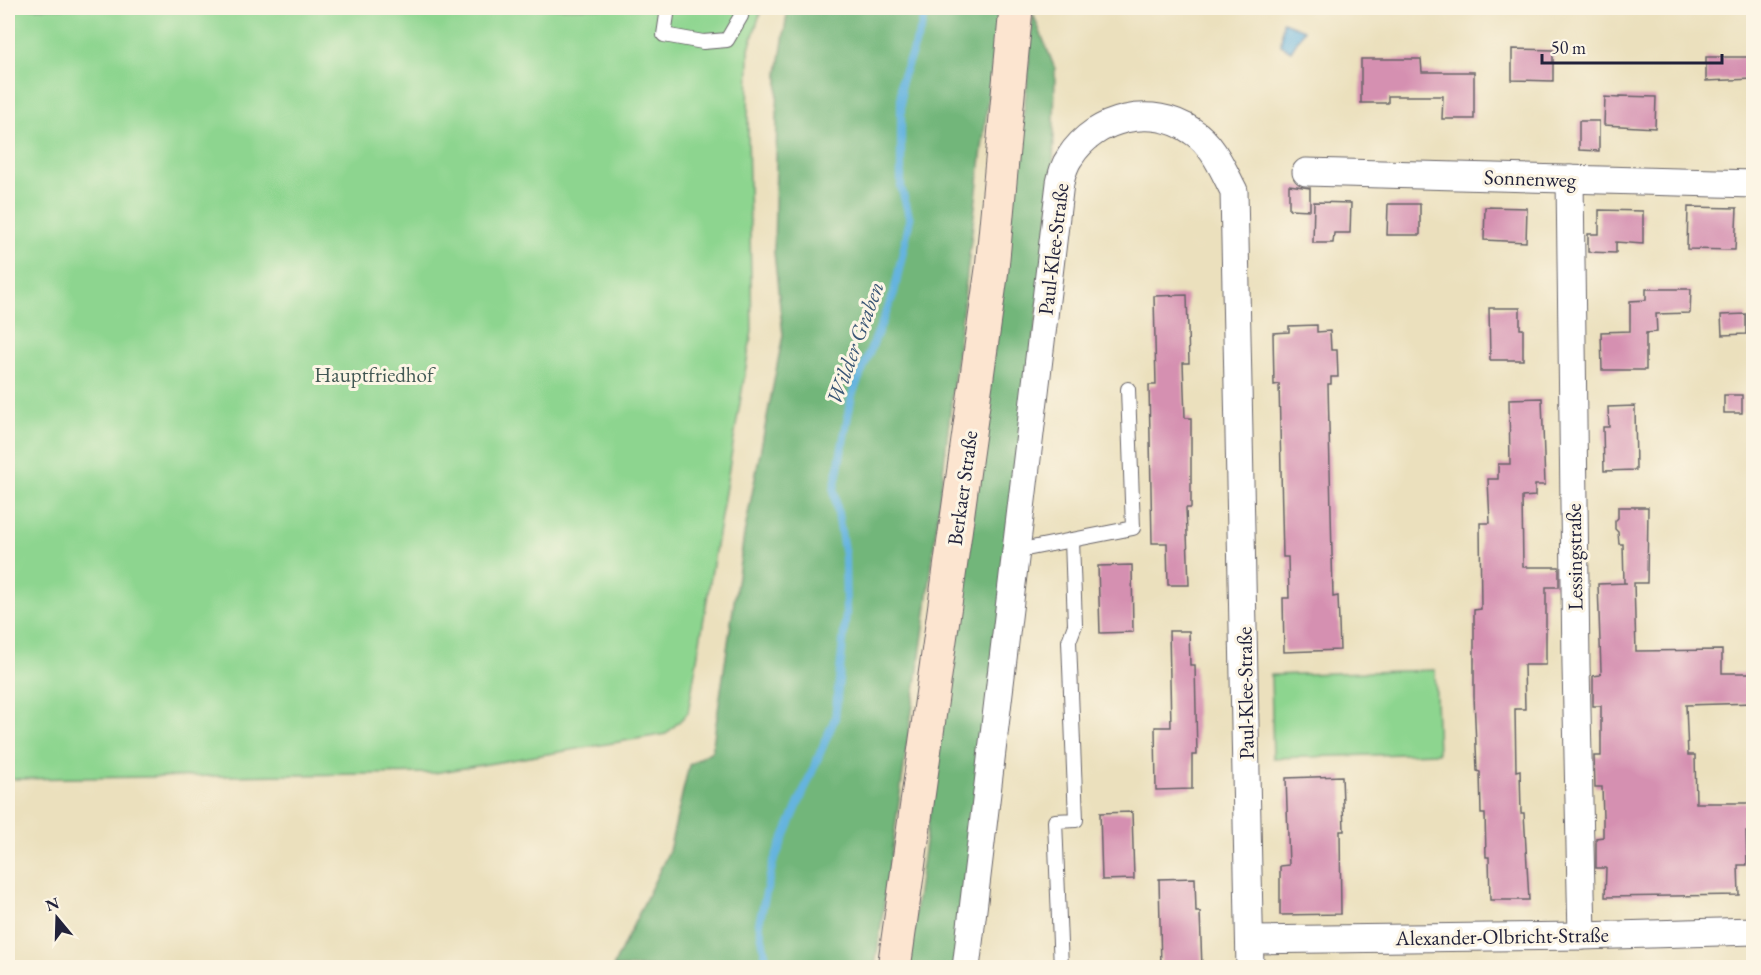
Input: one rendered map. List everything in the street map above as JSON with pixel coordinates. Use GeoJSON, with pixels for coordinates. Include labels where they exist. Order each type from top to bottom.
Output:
{"type":"FeatureCollection","features":[{"type":"Feature","properties":{"kind":"main road","name":"Berkaer Straße"},"geometry":{"type":"LineString","coordinates":[[894,968],[992,269],[1016,8]]}},
{"type":"Feature","properties":{"kind":"street","name":"Paul-Klee-Straße"},"geometry":{"type":"LineString","coordinates":[[966,968],[1059,183],[1070,155],[1089,136],[1108,124],[1132,117],[1154,116],[1192,130],[1206,143],[1234,191],[1250,968]]}},
{"type":"Feature","properties":{"kind":"street","name":"Sonnenweg"},"geometry":{"type":"LineString","coordinates":[[1306,172],[1754,184]]}},
{"type":"Feature","properties":{"kind":"street","name":"Lessingstraße"},"geometry":{"type":"LineString","coordinates":[[1569,179],[1582,936]]}},
{"type":"Feature","properties":{"kind":"street","name":"Alexander-Olbricht-Straße"},"geometry":{"type":"LineString","coordinates":[[1250,940],[1582,936],[1754,931]]}},
{"type":"Feature","properties":{"kind":"lane"},"geometry":{"type":"LineString","coordinates":[[668,8],[664,35],[703,42],[727,40],[741,16],[742,8]]}},
{"type":"Feature","properties":{"kind":"lane"},"geometry":{"type":"LineString","coordinates":[[1016,551],[1133,528],[1128,388]]}},
{"type":"Feature","properties":{"kind":"lane"},"geometry":{"type":"LineString","coordinates":[[1061,968],[1055,821],[1076,820],[1069,640],[1075,625],[1072,540]]}},
{"type":"Feature","properties":{"kind":"green space","name":"Hauptfriedhof"},"geometry":{"type":"Polygon","coordinates":[[[8,8],[762,8],[749,48],[748,133],[752,331],[688,713],[666,734],[434,773],[8,779],[8,8]]]}},
{"type":"Feature","properties":{"kind":"green space"},"geometry":{"type":"Polygon","coordinates":[[[788,8],[999,8],[925,621],[875,967],[613,967],[669,851],[689,765],[712,751],[744,535],[783,335],[774,252],[778,73],[788,8]]]}},
{"type":"Feature","properties":{"kind":"green space"},"geometry":{"type":"Polygon","coordinates":[[[1033,14],[1055,69],[1053,183],[958,967],[907,968],[980,462],[1027,84],[1033,14]]]}},
{"type":"Feature","properties":{"kind":"green space"},"geometry":{"type":"Polygon","coordinates":[[[1435,670],[1438,753],[1273,758],[1271,675],[1435,670]]]}},
{"type":"Feature","properties":{"kind":"water"},"geometry":{"type":"Polygon","coordinates":[[[1283,22],[1304,30],[1291,51],[1281,45],[1283,22]]]}},
{"type":"Feature","properties":{"kind":"building"},"geometry":{"type":"Polygon","coordinates":[[[1512,49],[1553,50],[1553,81],[1512,80],[1512,49]]]}},
{"type":"Feature","properties":{"kind":"building"},"geometry":{"type":"Polygon","coordinates":[[[1706,57],[1754,57],[1754,79],[1706,81],[1706,57]]]}},
{"type":"Feature","properties":{"kind":"building"},"geometry":{"type":"Polygon","coordinates":[[[1361,59],[1421,59],[1422,72],[1474,72],[1474,119],[1442,119],[1443,96],[1388,96],[1388,103],[1361,103],[1361,59]]]}},
{"type":"Feature","properties":{"kind":"building"},"geometry":{"type":"Polygon","coordinates":[[[1619,96],[1656,97],[1655,128],[1604,125],[1605,97],[1619,98],[1619,96]]]}},
{"type":"Feature","properties":{"kind":"building"},"geometry":{"type":"Polygon","coordinates":[[[1579,121],[1599,121],[1599,151],[1579,150],[1579,121]]]}},
{"type":"Feature","properties":{"kind":"building"},"geometry":{"type":"Polygon","coordinates":[[[1289,185],[1310,188],[1310,210],[1289,209],[1289,185]]]}},
{"type":"Feature","properties":{"kind":"building"},"geometry":{"type":"Polygon","coordinates":[[[1314,202],[1351,203],[1350,233],[1334,233],[1333,243],[1313,243],[1314,202]]]}},
{"type":"Feature","properties":{"kind":"building"},"geometry":{"type":"Polygon","coordinates":[[[1388,204],[1420,204],[1420,235],[1387,235],[1388,204]]]}},
{"type":"Feature","properties":{"kind":"building"},"geometry":{"type":"Polygon","coordinates":[[[1485,207],[1527,208],[1526,242],[1484,240],[1485,207]]]}},
{"type":"Feature","properties":{"kind":"building"},"geometry":{"type":"Polygon","coordinates":[[[1688,207],[1737,208],[1735,250],[1687,249],[1688,207]]]}},
{"type":"Feature","properties":{"kind":"building"},"geometry":{"type":"Polygon","coordinates":[[[1599,210],[1643,211],[1643,244],[1616,242],[1616,253],[1588,252],[1588,234],[1599,234],[1599,210]]]}},
{"type":"Feature","properties":{"kind":"building"},"geometry":{"type":"Polygon","coordinates":[[[1646,289],[1691,289],[1690,313],[1656,314],[1657,332],[1646,333],[1646,370],[1602,370],[1601,332],[1630,331],[1630,301],[1646,300],[1646,289]]]}},
{"type":"Feature","properties":{"kind":"building"},"geometry":{"type":"Polygon","coordinates":[[[1187,295],[1189,363],[1183,363],[1185,418],[1191,418],[1191,508],[1186,508],[1189,585],[1168,585],[1167,543],[1152,543],[1149,385],[1156,385],[1154,296],[1187,295]]]}},
{"type":"Feature","properties":{"kind":"building"},"geometry":{"type":"Polygon","coordinates":[[[1489,308],[1520,308],[1523,360],[1490,360],[1489,308]]]}},
{"type":"Feature","properties":{"kind":"building"},"geometry":{"type":"Polygon","coordinates":[[[1746,314],[1746,334],[1722,335],[1721,315],[1746,314]]]}},
{"type":"Feature","properties":{"kind":"building"},"geometry":{"type":"Polygon","coordinates":[[[1317,325],[1317,332],[1330,331],[1331,350],[1337,350],[1338,377],[1331,377],[1331,384],[1328,384],[1333,597],[1338,596],[1340,650],[1284,652],[1283,598],[1289,598],[1288,557],[1283,557],[1279,384],[1274,385],[1273,333],[1289,332],[1289,326],[1317,325]]]}},
{"type":"Feature","properties":{"kind":"building"},"geometry":{"type":"Polygon","coordinates":[[[1724,395],[1742,395],[1742,413],[1724,413],[1724,395]]]}},
{"type":"Feature","properties":{"kind":"building"},"geometry":{"type":"Polygon","coordinates":[[[1542,398],[1545,485],[1535,485],[1535,496],[1522,497],[1523,567],[1559,567],[1559,587],[1546,587],[1546,665],[1524,665],[1525,709],[1515,709],[1516,771],[1520,770],[1521,813],[1524,813],[1529,900],[1490,900],[1485,814],[1481,814],[1480,772],[1477,771],[1474,696],[1474,610],[1481,609],[1480,523],[1490,523],[1488,479],[1498,479],[1498,464],[1510,464],[1509,399],[1542,398]]]}},
{"type":"Feature","properties":{"kind":"building"},"geometry":{"type":"Polygon","coordinates":[[[1635,406],[1636,470],[1604,471],[1603,427],[1609,427],[1608,407],[1635,406]]]}},
{"type":"Feature","properties":{"kind":"building"},"geometry":{"type":"Polygon","coordinates":[[[1618,507],[1648,507],[1647,583],[1634,583],[1636,651],[1722,650],[1722,673],[1754,673],[1754,703],[1686,705],[1688,755],[1695,755],[1696,803],[1754,803],[1754,832],[1746,832],[1747,865],[1738,865],[1739,895],[1605,897],[1606,868],[1596,868],[1596,838],[1603,837],[1603,818],[1602,787],[1595,787],[1594,756],[1601,756],[1601,706],[1593,706],[1593,676],[1600,675],[1601,671],[1598,584],[1627,583],[1624,583],[1623,544],[1619,544],[1618,532],[1615,529],[1618,507]]]}},
{"type":"Feature","properties":{"kind":"building"},"geometry":{"type":"Polygon","coordinates":[[[1132,565],[1133,632],[1100,633],[1098,566],[1132,565]]]}},
{"type":"Feature","properties":{"kind":"building"},"geometry":{"type":"Polygon","coordinates":[[[1169,631],[1189,631],[1190,665],[1195,665],[1197,755],[1192,755],[1192,789],[1156,790],[1155,727],[1171,727],[1169,631]]]}},
{"type":"Feature","properties":{"kind":"building"},"geometry":{"type":"Polygon","coordinates":[[[1342,776],[1344,831],[1340,831],[1341,914],[1280,915],[1280,866],[1289,865],[1286,778],[1342,776]]]}},
{"type":"Feature","properties":{"kind":"building"},"geometry":{"type":"Polygon","coordinates":[[[1132,812],[1134,879],[1102,880],[1100,813],[1132,812]]]}},
{"type":"Feature","properties":{"kind":"building"},"geometry":{"type":"Polygon","coordinates":[[[1195,878],[1196,912],[1200,912],[1202,968],[1161,968],[1159,879],[1195,878]]]}},
{"type":"Feature","properties":{"kind":"waterway","name":"Wilder Graben"},"geometry":{"type":"LineString","coordinates":[[768,968],[759,923],[773,863],[835,718],[846,614],[845,556],[834,490],[852,395],[894,293],[910,219],[901,187],[901,81],[921,29],[926,8]]}}]}
